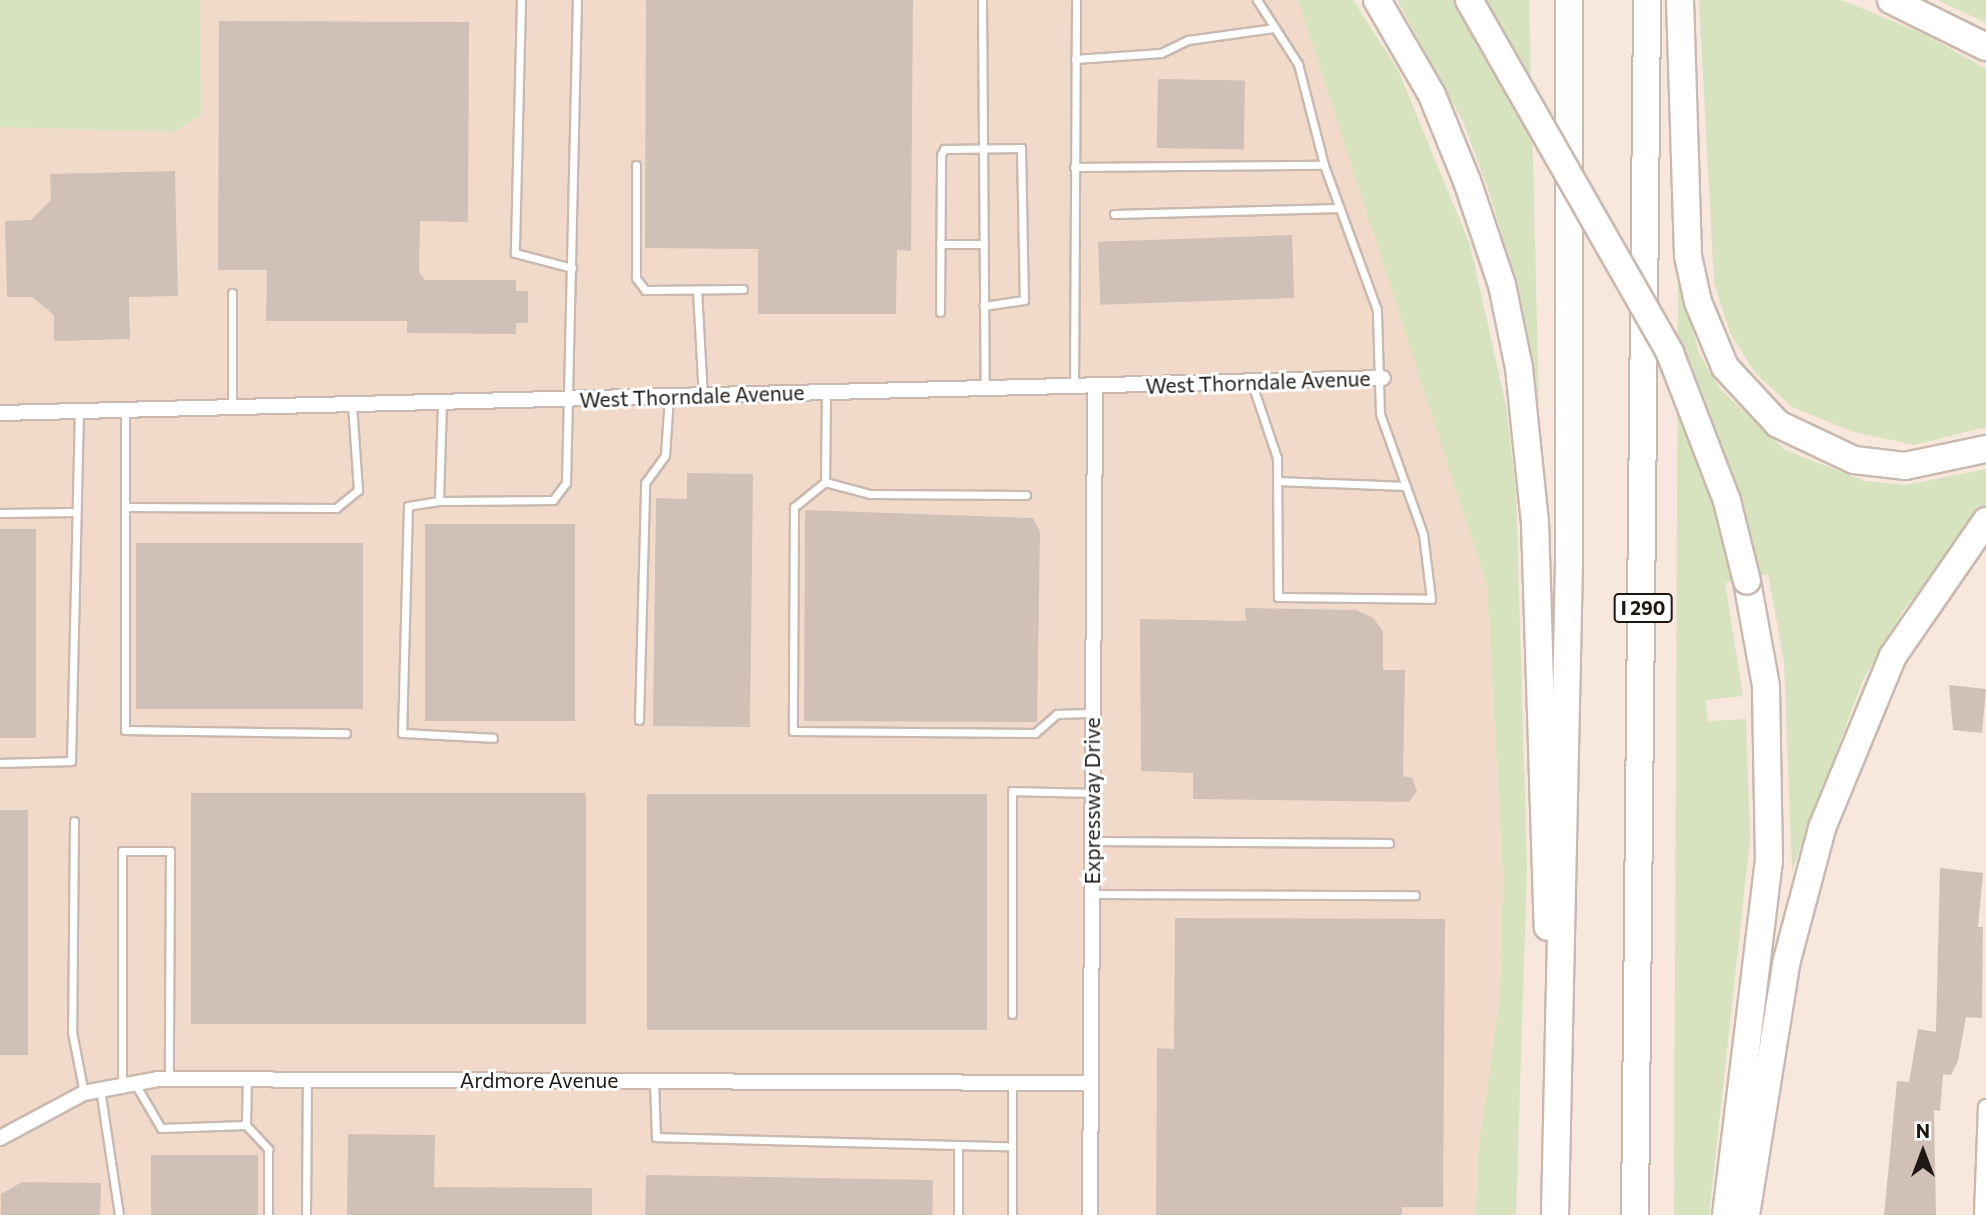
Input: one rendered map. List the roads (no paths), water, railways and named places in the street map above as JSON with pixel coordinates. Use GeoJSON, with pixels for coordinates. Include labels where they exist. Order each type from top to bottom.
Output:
{"type":"FeatureCollection","features":[{"type":"Feature","properties":{"kind":"highway"},"geometry":{"type":"LineString","coordinates":[[1377,0],[1432,95],[1467,181],[1502,285],[1519,368],[1535,523],[1539,778],[1559,1114]]}},
{"type":"Feature","properties":{"kind":"highway"},"geometry":{"type":"LineString","coordinates":[[1469,0],[1670,353],[1727,501],[1748,581],[1766,686],[1769,849],[1726,1215]]}},
{"type":"Feature","properties":{"kind":"highway"},"geometry":{"type":"LineString","coordinates":[[1555,1215],[1559,1114],[1569,0]]}},
{"type":"Feature","properties":{"kind":"highway","name":"I 290"},"geometry":{"type":"LineString","coordinates":[[1635,1215],[1647,0]]}},
{"type":"Feature","properties":{"kind":"highway"},"geometry":{"type":"LineString","coordinates":[[1680,0],[1688,256],[1698,302],[1726,367],[1778,424],[1854,460],[1905,466],[1986,449]]}},
{"type":"Feature","properties":{"kind":"highway"},"geometry":{"type":"LineString","coordinates":[[1891,0],[1986,47]]}},
{"type":"Feature","properties":{"kind":"highway"},"geometry":{"type":"LineString","coordinates":[[1746,1215],[1791,947],[1822,828],[1877,697],[1923,606],[1986,521]]}},
{"type":"Feature","properties":{"kind":"highway"},"geometry":{"type":"LineString","coordinates":[[1877,697],[1986,547]]}},
{"type":"Feature","properties":{"kind":"street","name":"West Thorndale Avenue"},"geometry":{"type":"LineString","coordinates":[[0,413],[232,410],[1383,378]]}},
{"type":"Feature","properties":{"kind":"street","name":"Expressway Drive"},"geometry":{"type":"LineString","coordinates":[[1090,1215],[1095,387]]}},
{"type":"Feature","properties":{"kind":"street","name":"Ardmore Avenue"},"geometry":{"type":"LineString","coordinates":[[0,1138],[83,1093],[128,1082],[169,1079],[1091,1083]]}},
{"type":"Feature","properties":{"kind":"street"},"geometry":{"type":"LineString","coordinates":[[1982,1215],[1986,1107]]}},
{"type":"Feature","properties":{"kind":"lane"},"geometry":{"type":"LineString","coordinates":[[521,0],[515,253],[572,268]]}},
{"type":"Feature","properties":{"kind":"lane"},"geometry":{"type":"LineString","coordinates":[[493,738],[402,733],[408,506],[439,500],[552,500],[566,483],[572,400],[577,0]]}},
{"type":"Feature","properties":{"kind":"lane"},"geometry":{"type":"LineString","coordinates":[[982,0],[985,390]]}},
{"type":"Feature","properties":{"kind":"lane"},"geometry":{"type":"LineString","coordinates":[[1074,388],[1076,0]]}},
{"type":"Feature","properties":{"kind":"lane"},"geometry":{"type":"LineString","coordinates":[[1251,382],[1277,458],[1278,597],[1431,599],[1423,534],[1380,414],[1383,378],[1377,310],[1324,165],[1298,64],[1257,0]]}},
{"type":"Feature","properties":{"kind":"lane"},"geometry":{"type":"LineString","coordinates":[[1075,59],[1161,53],[1188,40],[1275,28]]}},
{"type":"Feature","properties":{"kind":"lane"},"geometry":{"type":"LineString","coordinates":[[940,312],[940,155],[944,149],[1021,148],[1025,154],[1024,300],[983,306]]}},
{"type":"Feature","properties":{"kind":"lane"},"geometry":{"type":"LineString","coordinates":[[636,164],[636,278],[645,290],[743,289]]}},
{"type":"Feature","properties":{"kind":"lane"},"geometry":{"type":"LineString","coordinates":[[1074,167],[1324,165]]}},
{"type":"Feature","properties":{"kind":"lane"},"geometry":{"type":"LineString","coordinates":[[1114,214],[1340,208]]}},
{"type":"Feature","properties":{"kind":"lane"},"geometry":{"type":"LineString","coordinates":[[940,244],[982,244]]}},
{"type":"Feature","properties":{"kind":"lane"},"geometry":{"type":"LineString","coordinates":[[697,290],[703,396]]}},
{"type":"Feature","properties":{"kind":"lane"},"geometry":{"type":"LineString","coordinates":[[232,293],[232,410]]}},
{"type":"Feature","properties":{"kind":"lane"},"geometry":{"type":"LineString","coordinates":[[825,482],[826,392]]}},
{"type":"Feature","properties":{"kind":"lane"},"geometry":{"type":"LineString","coordinates":[[639,720],[645,483],[665,455],[668,397]]}},
{"type":"Feature","properties":{"kind":"lane"},"geometry":{"type":"LineString","coordinates":[[439,500],[442,403]]}},
{"type":"Feature","properties":{"kind":"lane"},"geometry":{"type":"LineString","coordinates":[[125,507],[336,508],[358,490],[352,405]]}},
{"type":"Feature","properties":{"kind":"lane"},"geometry":{"type":"LineString","coordinates":[[0,763],[71,761],[74,512],[79,412]]}},
{"type":"Feature","properties":{"kind":"lane"},"geometry":{"type":"LineString","coordinates":[[125,412],[125,730],[346,733]]}},
{"type":"Feature","properties":{"kind":"lane"},"geometry":{"type":"LineString","coordinates":[[1277,481],[1406,486]]}},
{"type":"Feature","properties":{"kind":"lane"},"geometry":{"type":"LineString","coordinates":[[825,482],[794,506],[793,731],[1035,733],[1057,714],[1093,713]]}},
{"type":"Feature","properties":{"kind":"lane"},"geometry":{"type":"LineString","coordinates":[[825,482],[870,494],[1026,495]]}},
{"type":"Feature","properties":{"kind":"lane"},"geometry":{"type":"LineString","coordinates":[[0,513],[74,512]]}},
{"type":"Feature","properties":{"kind":"lane"},"geometry":{"type":"LineString","coordinates":[[1012,1014],[1012,791],[1092,793]]}},
{"type":"Feature","properties":{"kind":"lane"},"geometry":{"type":"LineString","coordinates":[[74,821],[72,1032],[83,1093]]}},
{"type":"Feature","properties":{"kind":"lane"},"geometry":{"type":"LineString","coordinates":[[1092,841],[1389,843]]}},
{"type":"Feature","properties":{"kind":"lane"},"geometry":{"type":"LineString","coordinates":[[169,1079],[170,851],[122,851],[128,1082],[161,1128],[246,1125]]}},
{"type":"Feature","properties":{"kind":"lane"},"geometry":{"type":"LineString","coordinates":[[1092,894],[1415,895]]}},
{"type":"Feature","properties":{"kind":"lane"},"geometry":{"type":"LineString","coordinates":[[247,1079],[246,1125],[268,1149],[268,1215]]}},
{"type":"Feature","properties":{"kind":"lane"},"geometry":{"type":"LineString","coordinates":[[306,1215],[307,1079]]}},
{"type":"Feature","properties":{"kind":"lane"},"geometry":{"type":"LineString","coordinates":[[654,1081],[656,1137],[1011,1146]]}},
{"type":"Feature","properties":{"kind":"lane"},"geometry":{"type":"LineString","coordinates":[[1012,1083],[1012,1215]]}},
{"type":"Feature","properties":{"kind":"lane"},"geometry":{"type":"LineString","coordinates":[[100,1089],[119,1215]]}},
{"type":"Feature","properties":{"kind":"lane"},"geometry":{"type":"LineString","coordinates":[[958,1146],[958,1215]]}}]}
